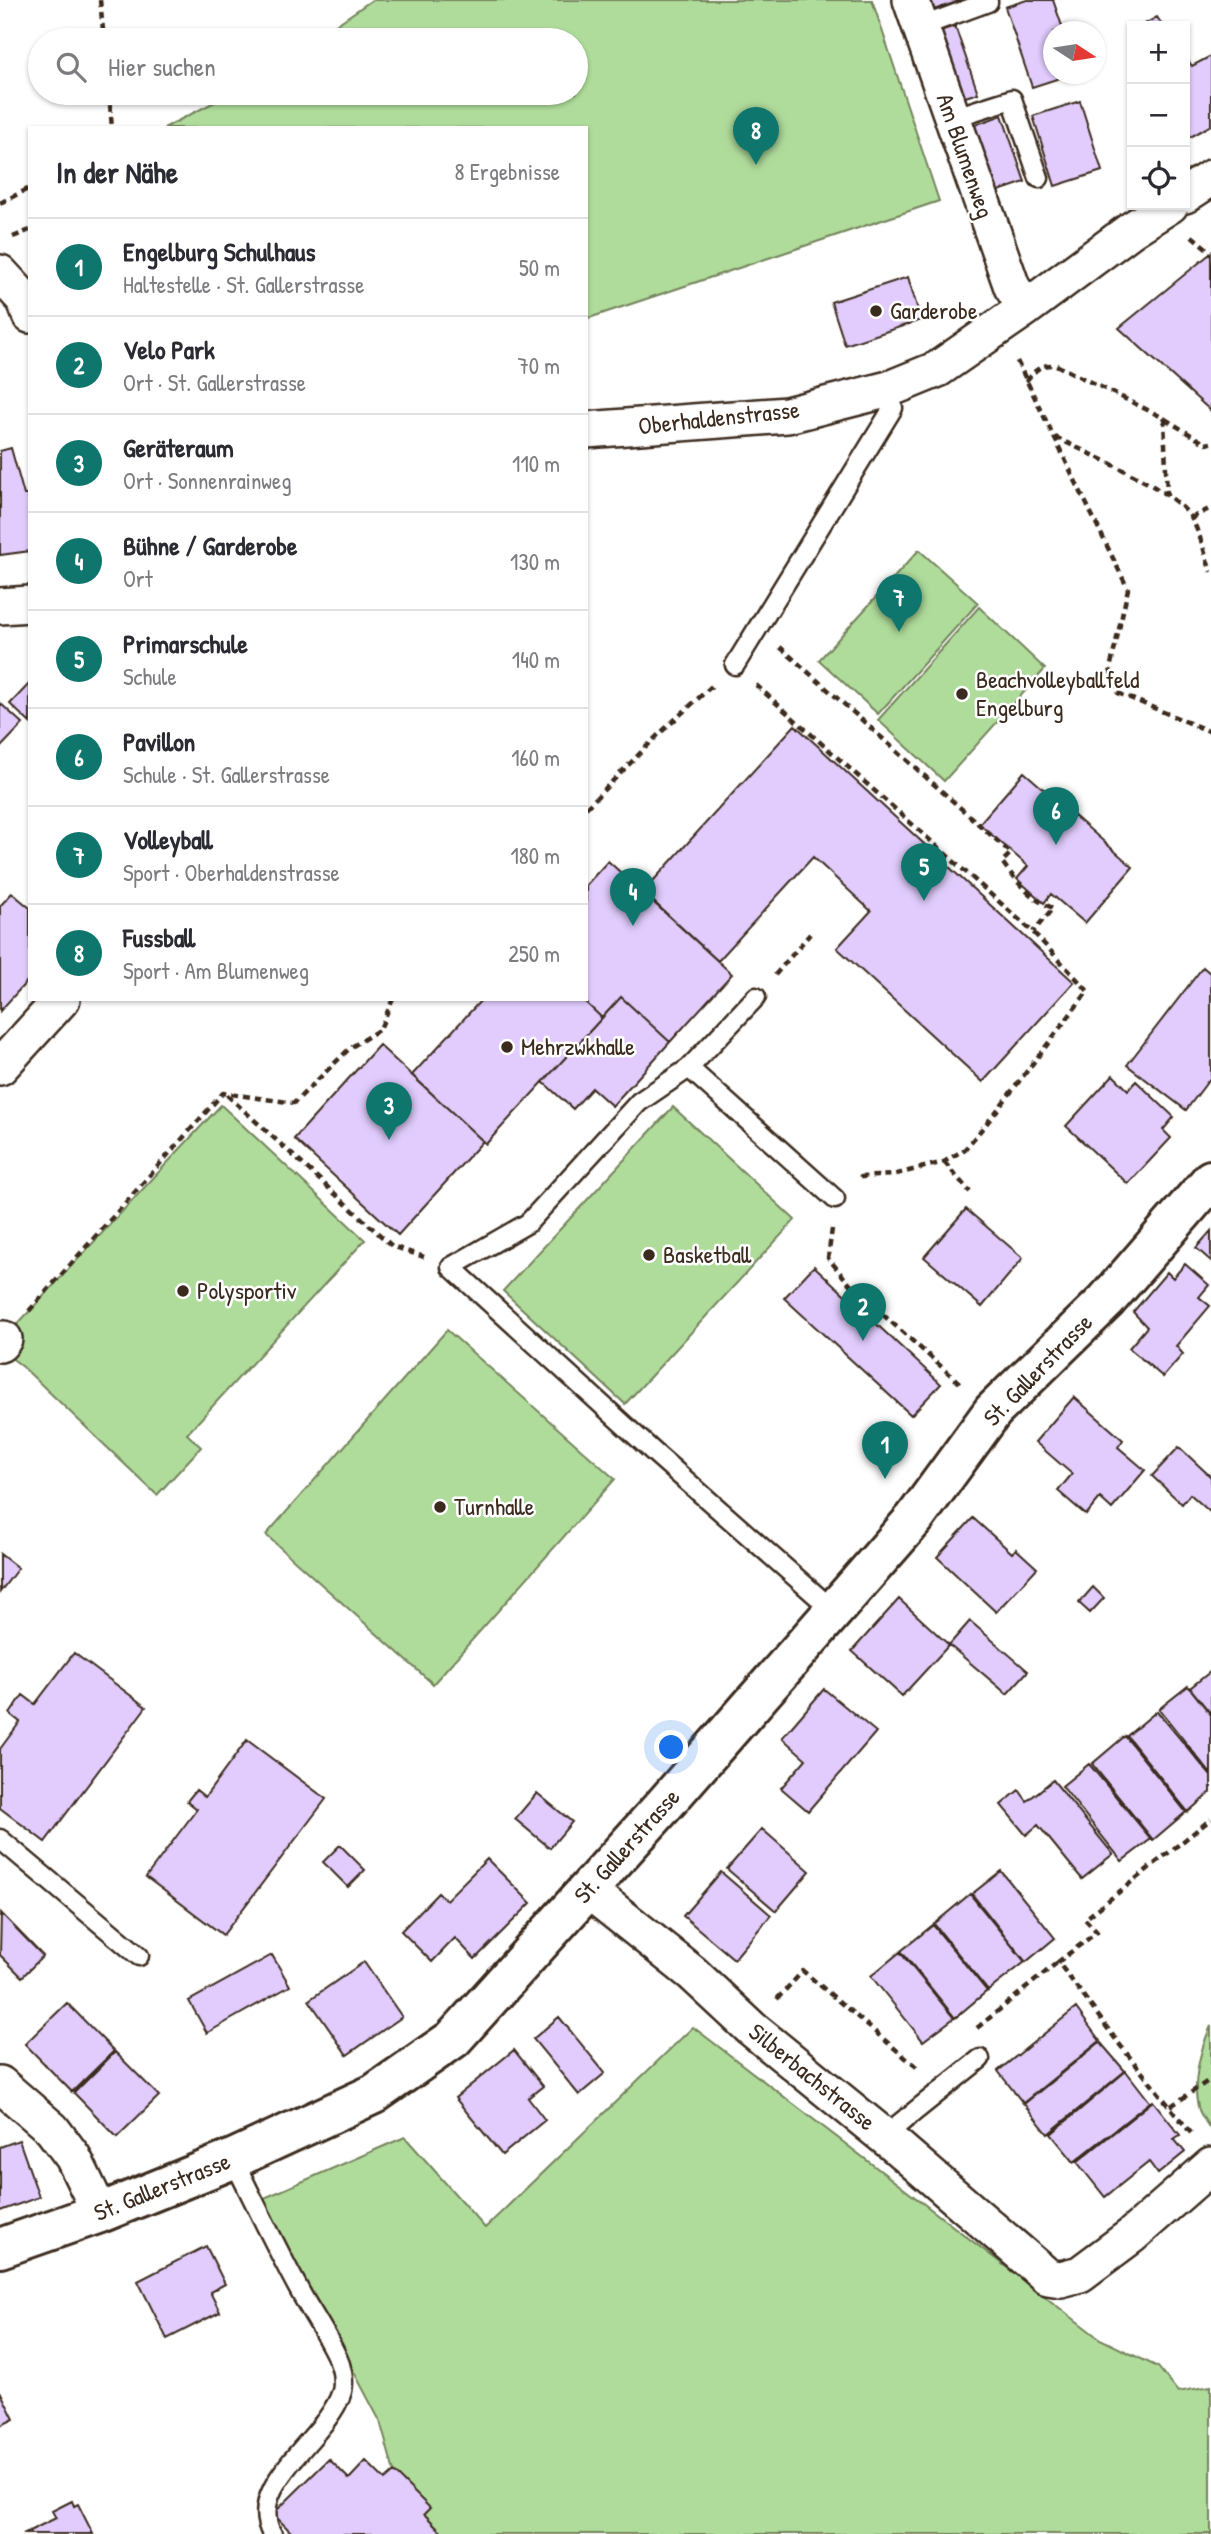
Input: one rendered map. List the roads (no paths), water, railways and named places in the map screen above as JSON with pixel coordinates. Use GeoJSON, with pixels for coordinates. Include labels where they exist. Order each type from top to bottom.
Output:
{"type":"FeatureCollection","features":[{"type":"Feature","properties":{"kind":"street","name":"Am Blumenweg"},"geometry":{"type":"LineString","coordinates":[[915,13],[1012,287],[1026,308]]}},
{"type":"Feature","properties":{"kind":"street"},"geometry":{"type":"LineString","coordinates":[[1190,192],[1211,178]]}},
{"type":"Feature","properties":{"kind":"street","name":"Oberhaldenstrasse"},"geometry":{"type":"LineString","coordinates":[[588,430],[787,415],[889,389],[938,369],[1162,210]]}},
{"type":"Feature","properties":{"kind":"street"},"geometry":{"type":"LineString","coordinates":[[0,273],[25,300],[28,309]]}},
{"type":"Feature","properties":{"kind":"street"},"geometry":{"type":"LineString","coordinates":[[0,606],[28,604]]}},
{"type":"Feature","properties":{"kind":"street"},"geometry":{"type":"LineString","coordinates":[[0,1067],[60,1001]]}},
{"type":"Feature","properties":{"kind":"street","name":"St. Gallerstrasse"},"geometry":{"type":"LineString","coordinates":[[0,2248],[100,2213],[233,2159],[373,2094],[453,2039],[589,1890],[915,1518],[993,1411],[1106,1301],[1211,1180]]}},
{"type":"Feature","properties":{"kind":"street","name":"Silberbachstrasse"},"geometry":{"type":"LineString","coordinates":[[589,1890],[692,1973],[751,2028],[884,2136],[1048,2277],[1061,2280],[1080,2274],[1132,2236],[1203,2152]]}},
{"type":"Feature","properties":{"kind":"street"},"geometry":{"type":"LineString","coordinates":[[0,2084],[52,2129],[73,2157],[100,2213]]}},
{"type":"Feature","properties":{"kind":"lane"},"geometry":{"type":"LineString","coordinates":[[915,13],[988,2]]}},
{"type":"Feature","properties":{"kind":"lane"},"geometry":{"type":"LineString","coordinates":[[952,118],[1012,99],[1039,178]]}},
{"type":"Feature","properties":{"kind":"lane"},"geometry":{"type":"LineString","coordinates":[[736,664],[893,408],[889,389]]}},
{"type":"Feature","properties":{"kind":"lane"},"geometry":{"type":"LineString","coordinates":[[756,997],[689,1068],[639,1102],[528,1223],[451,1267],[834,1611]]}},
{"type":"Feature","properties":{"kind":"lane"},"geometry":{"type":"LineString","coordinates":[[689,1068],[835,1199]]}},
{"type":"Feature","properties":{"kind":"lane"},"geometry":{"type":"LineString","coordinates":[[0,1839],[139,1956]]}},
{"type":"Feature","properties":{"kind":"lane"},"geometry":{"type":"LineString","coordinates":[[884,2136],[980,2059]]}},
{"type":"Feature","properties":{"kind":"lane"},"geometry":{"type":"LineString","coordinates":[[233,2159],[296,2285],[341,2367],[342,2393],[327,2419],[278,2478],[266,2500],[266,2523],[272,2534]]}},
{"type":"Feature","properties":{"kind":"place","name":"Fussball"},"geometry":{"type":"Point","coordinates":[756,165]}},
{"type":"Feature","properties":{"kind":"place","name":"Garderobe"},"geometry":{"type":"Point","coordinates":[876,311]}},
{"type":"Feature","properties":{"kind":"place","name":"Volleyball"},"geometry":{"type":"Point","coordinates":[899,632]}},
{"type":"Feature","properties":{"kind":"place","name":"Beachvolleyballfeld Engelburg"},"geometry":{"type":"Point","coordinates":[962,694]}},
{"type":"Feature","properties":{"kind":"place","name":"Pavillon"},"geometry":{"type":"Point","coordinates":[1056,845]}},
{"type":"Feature","properties":{"kind":"place","name":"Primarschule"},"geometry":{"type":"Point","coordinates":[924,901]}},
{"type":"Feature","properties":{"kind":"place","name":"Bühne / Garderobe"},"geometry":{"type":"Point","coordinates":[633,926]}},
{"type":"Feature","properties":{"kind":"place","name":"Mehrzwkhalle"},"geometry":{"type":"Point","coordinates":[507,1047]}},
{"type":"Feature","properties":{"kind":"place","name":"Geräteraum"},"geometry":{"type":"Point","coordinates":[389,1140]}},
{"type":"Feature","properties":{"kind":"place","name":"Basketball"},"geometry":{"type":"Point","coordinates":[649,1255]}},
{"type":"Feature","properties":{"kind":"place","name":"Polysportiv"},"geometry":{"type":"Point","coordinates":[183,1291]}},
{"type":"Feature","properties":{"kind":"place","name":"Velo Park"},"geometry":{"type":"Point","coordinates":[863,1341]}},
{"type":"Feature","properties":{"kind":"place","name":"Engelburg Schulhaus"},"geometry":{"type":"Point","coordinates":[885,1479]}},
{"type":"Feature","properties":{"kind":"place","name":"Turnhalle"},"geometry":{"type":"Point","coordinates":[440,1507]}}]}
